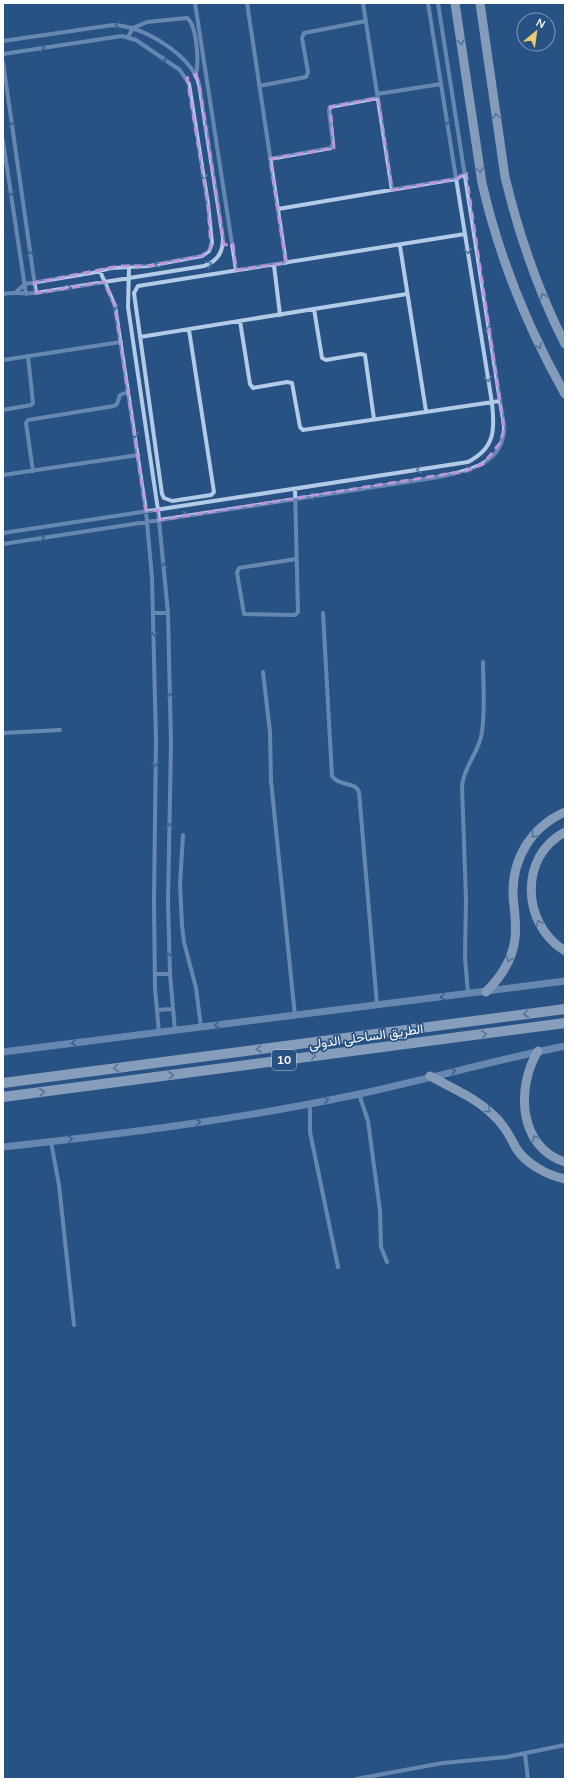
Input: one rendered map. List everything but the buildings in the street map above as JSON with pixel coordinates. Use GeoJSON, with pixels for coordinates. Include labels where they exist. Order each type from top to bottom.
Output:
{"type":"FeatureCollection","features":[{"type":"Feature","properties":{"kind":"highway","name":"الطريق الساحلى الدولى"},"geometry":{"type":"LineString","coordinates":[[4,1083],[565,1009]]}},
{"type":"Feature","properties":{"kind":"highway","name":"الطريق الساحلى الدولى"},"geometry":{"type":"LineString","coordinates":[[3,1097],[565,1023]]}},
{"type":"Feature","properties":{"kind":"main road"},"geometry":{"type":"LineString","coordinates":[[455,3],[482,183],[487,206],[501,253],[518,298],[541,350],[565,394]]}},
{"type":"Feature","properties":{"kind":"main road"},"geometry":{"type":"LineString","coordinates":[[480,3],[509,192],[532,268],[565,344]]}},
{"type":"Feature","properties":{"kind":"main road"},"geometry":{"type":"LineString","coordinates":[[486,992],[503,972],[513,948],[516,931],[513,882],[520,856],[535,833],[545,824],[565,812]]}},
{"type":"Feature","properties":{"kind":"main road"},"geometry":{"type":"LineString","coordinates":[[565,832],[549,844],[537,862],[533,872],[531,894],[535,916],[540,926],[554,943],[565,951]]}},
{"type":"Feature","properties":{"kind":"main road"},"geometry":{"type":"LineString","coordinates":[[538,1051],[530,1067],[525,1084],[524,1102],[527,1121],[538,1144],[549,1154],[565,1162]]}},
{"type":"Feature","properties":{"kind":"main road"},"geometry":{"type":"LineString","coordinates":[[430,1076],[483,1106],[503,1125],[516,1148],[527,1160],[547,1173],[565,1179]]}},
{"type":"Feature","properties":{"kind":"street"},"geometry":{"type":"LineString","coordinates":[[195,3],[236,270]]}},
{"type":"Feature","properties":{"kind":"street"},"geometry":{"type":"LineString","coordinates":[[247,3],[286,263]]}},
{"type":"Feature","properties":{"kind":"street"},"geometry":{"type":"LineString","coordinates":[[363,3],[392,190]]}},
{"type":"Feature","properties":{"kind":"street"},"geometry":{"type":"LineString","coordinates":[[3,533],[468,462],[484,452],[494,431],[492,403],[428,3]]}},
{"type":"Feature","properties":{"kind":"street"},"geometry":{"type":"LineString","coordinates":[[3,544],[433,478],[475,468],[483,464],[496,451],[504,429],[466,173],[438,3]]}},
{"type":"Feature","properties":{"kind":"street"},"geometry":{"type":"LineString","coordinates":[[128,37],[133,28],[147,22],[188,18],[192,22],[197,54],[198,64],[196,74]]}},
{"type":"Feature","properties":{"kind":"street"},"geometry":{"type":"LineString","coordinates":[[259,86],[306,77],[308,72],[302,38],[304,33],[366,21]]}},
{"type":"Feature","properties":{"kind":"street"},"geometry":{"type":"LineString","coordinates":[[3,41],[113,25],[133,28],[141,31],[175,53],[190,65],[200,84],[223,245],[217,259],[212,264],[36,293],[26,294],[16,292],[3,294]]}},
{"type":"Feature","properties":{"kind":"street"},"geometry":{"type":"LineString","coordinates":[[3,54],[115,36],[128,37],[136,40],[180,70],[187,78],[195,110],[212,243],[211,248],[206,254],[148,266],[129,266],[25,284],[16,292]]}},
{"type":"Feature","properties":{"kind":"street"},"geometry":{"type":"LineString","coordinates":[[3,62],[5,94],[36,293]]}},
{"type":"Feature","properties":{"kind":"street"},"geometry":{"type":"LineString","coordinates":[[187,78],[196,74]]}},
{"type":"Feature","properties":{"kind":"street"},"geometry":{"type":"LineString","coordinates":[[270,159],[331,148],[333,143],[329,111],[330,107],[441,84]]}},
{"type":"Feature","properties":{"kind":"street"},"geometry":{"type":"LineString","coordinates":[[443,100],[454,99]]}},
{"type":"Feature","properties":{"kind":"street"},"geometry":{"type":"LineString","coordinates":[[3,141],[26,294]]}},
{"type":"Feature","properties":{"kind":"street"},"geometry":{"type":"LineString","coordinates":[[278,209],[456,179],[466,173]]}},
{"type":"Feature","properties":{"kind":"street"},"geometry":{"type":"LineString","coordinates":[[208,204],[218,203]]}},
{"type":"Feature","properties":{"kind":"street"},"geometry":{"type":"LineString","coordinates":[[189,330],[214,489],[213,494],[210,495],[167,500],[162,494],[160,483],[134,293],[136,288],[146,283],[400,246],[465,234]]}},
{"type":"Feature","properties":{"kind":"street"},"geometry":{"type":"LineString","coordinates":[[223,245],[232,244]]}},
{"type":"Feature","properties":{"kind":"street"},"geometry":{"type":"LineString","coordinates":[[400,246],[426,411]]}},
{"type":"Feature","properties":{"kind":"street"},"geometry":{"type":"LineString","coordinates":[[274,265],[280,315]]}},
{"type":"Feature","properties":{"kind":"street"},"geometry":{"type":"LineString","coordinates":[[129,266],[130,278],[128,307],[158,510],[168,613],[171,744],[168,847],[170,974],[175,1031]]}},
{"type":"Feature","properties":{"kind":"street"},"geometry":{"type":"LineString","coordinates":[[192,268],[193,276]]}},
{"type":"Feature","properties":{"kind":"street"},"geometry":{"type":"LineString","coordinates":[[100,271],[115,306],[147,522],[154,613],[155,974],[159,1033]]}},
{"type":"Feature","properties":{"kind":"street"},"geometry":{"type":"LineString","coordinates":[[140,337],[407,294]]}},
{"type":"Feature","properties":{"kind":"street"},"geometry":{"type":"LineString","coordinates":[[314,310],[322,358],[326,360],[361,354],[365,355],[374,419]]}},
{"type":"Feature","properties":{"kind":"street"},"geometry":{"type":"LineString","coordinates":[[240,321],[250,384],[253,388],[287,382],[292,383],[301,429],[306,430],[500,401]]}},
{"type":"Feature","properties":{"kind":"street"},"geometry":{"type":"LineString","coordinates":[[3,360],[121,342]]}},
{"type":"Feature","properties":{"kind":"street"},"geometry":{"type":"LineString","coordinates":[[3,410],[31,405],[33,403],[28,356]]}},
{"type":"Feature","properties":{"kind":"street"},"geometry":{"type":"LineString","coordinates":[[33,471],[26,423],[28,420],[114,406],[117,404],[120,394],[128,392]]}},
{"type":"Feature","properties":{"kind":"street"},"geometry":{"type":"LineString","coordinates":[[3,475],[138,454]]}},
{"type":"Feature","properties":{"kind":"street"},"geometry":{"type":"LineString","coordinates":[[432,468],[433,478]]}},
{"type":"Feature","properties":{"kind":"street"},"geometry":{"type":"LineString","coordinates":[[154,484],[160,483]]}},
{"type":"Feature","properties":{"kind":"street"},"geometry":{"type":"LineString","coordinates":[[295,489],[296,559],[299,610],[297,614],[244,614],[237,573],[239,568],[296,559]]}},
{"type":"Feature","properties":{"kind":"street"},"geometry":{"type":"LineString","coordinates":[[191,498],[192,505]]}},
{"type":"Feature","properties":{"kind":"street"},"geometry":{"type":"LineString","coordinates":[[154,613],[168,613]]}},
{"type":"Feature","properties":{"kind":"street"},"geometry":{"type":"LineString","coordinates":[[323,613],[332,776],[339,783],[358,788],[359,792],[377,1005]]}},
{"type":"Feature","properties":{"kind":"street"},"geometry":{"type":"LineString","coordinates":[[468,994],[465,958],[466,899],[462,786],[465,770],[479,744],[483,730],[483,662]]}},
{"type":"Feature","properties":{"kind":"street"},"geometry":{"type":"LineString","coordinates":[[263,672],[270,732],[271,781],[296,1016]]}},
{"type":"Feature","properties":{"kind":"street"},"geometry":{"type":"LineString","coordinates":[[3,733],[60,730]]}},
{"type":"Feature","properties":{"kind":"street"},"geometry":{"type":"LineString","coordinates":[[183,835],[180,884],[184,942],[196,988],[201,1028]]}},
{"type":"Feature","properties":{"kind":"street"},"geometry":{"type":"LineString","coordinates":[[155,974],[170,974]]}},
{"type":"Feature","properties":{"kind":"street"},"geometry":{"type":"LineString","coordinates":[[3,1052],[486,992],[565,980]]}},
{"type":"Feature","properties":{"kind":"street"},"geometry":{"type":"LineString","coordinates":[[157,1010],[172,1009]]}},
{"type":"Feature","properties":{"kind":"street"},"geometry":{"type":"LineString","coordinates":[[3,1147],[52,1142],[229,1118],[359,1094],[430,1076],[565,1046]]}},
{"type":"Feature","properties":{"kind":"street"},"geometry":{"type":"LineString","coordinates":[[359,1094],[368,1121],[380,1211],[381,1247],[387,1262]]}},
{"type":"Feature","properties":{"kind":"street"},"geometry":{"type":"LineString","coordinates":[[310,1103],[310,1132],[338,1267]]}},
{"type":"Feature","properties":{"kind":"street"},"geometry":{"type":"LineString","coordinates":[[52,1142],[59,1185],[74,1325]]}},
{"type":"Feature","properties":{"kind":"street"},"geometry":{"type":"LineString","coordinates":[[356,1779],[443,1763],[489,1760],[526,1754],[565,1745]]}},
{"type":"Feature","properties":{"kind":"street"},"geometry":{"type":"LineString","coordinates":[[526,1754],[528,1779]]}},
{"type":"Feature","properties":{"kind":"highlighted area"},"geometry":{"type":"Polygon","coordinates":[[[196,74],[199,84],[224,245],[233,244],[236,270],[286,263],[270,159],[334,148],[330,107],[378,98],[392,190],[456,179],[466,173],[504,429],[500,443],[483,464],[466,471],[159,520],[158,510],[146,511],[115,306],[104,282],[36,293],[34,283],[119,266],[148,266],[202,256],[211,248],[208,204],[187,78],[196,74]]]}}]}
